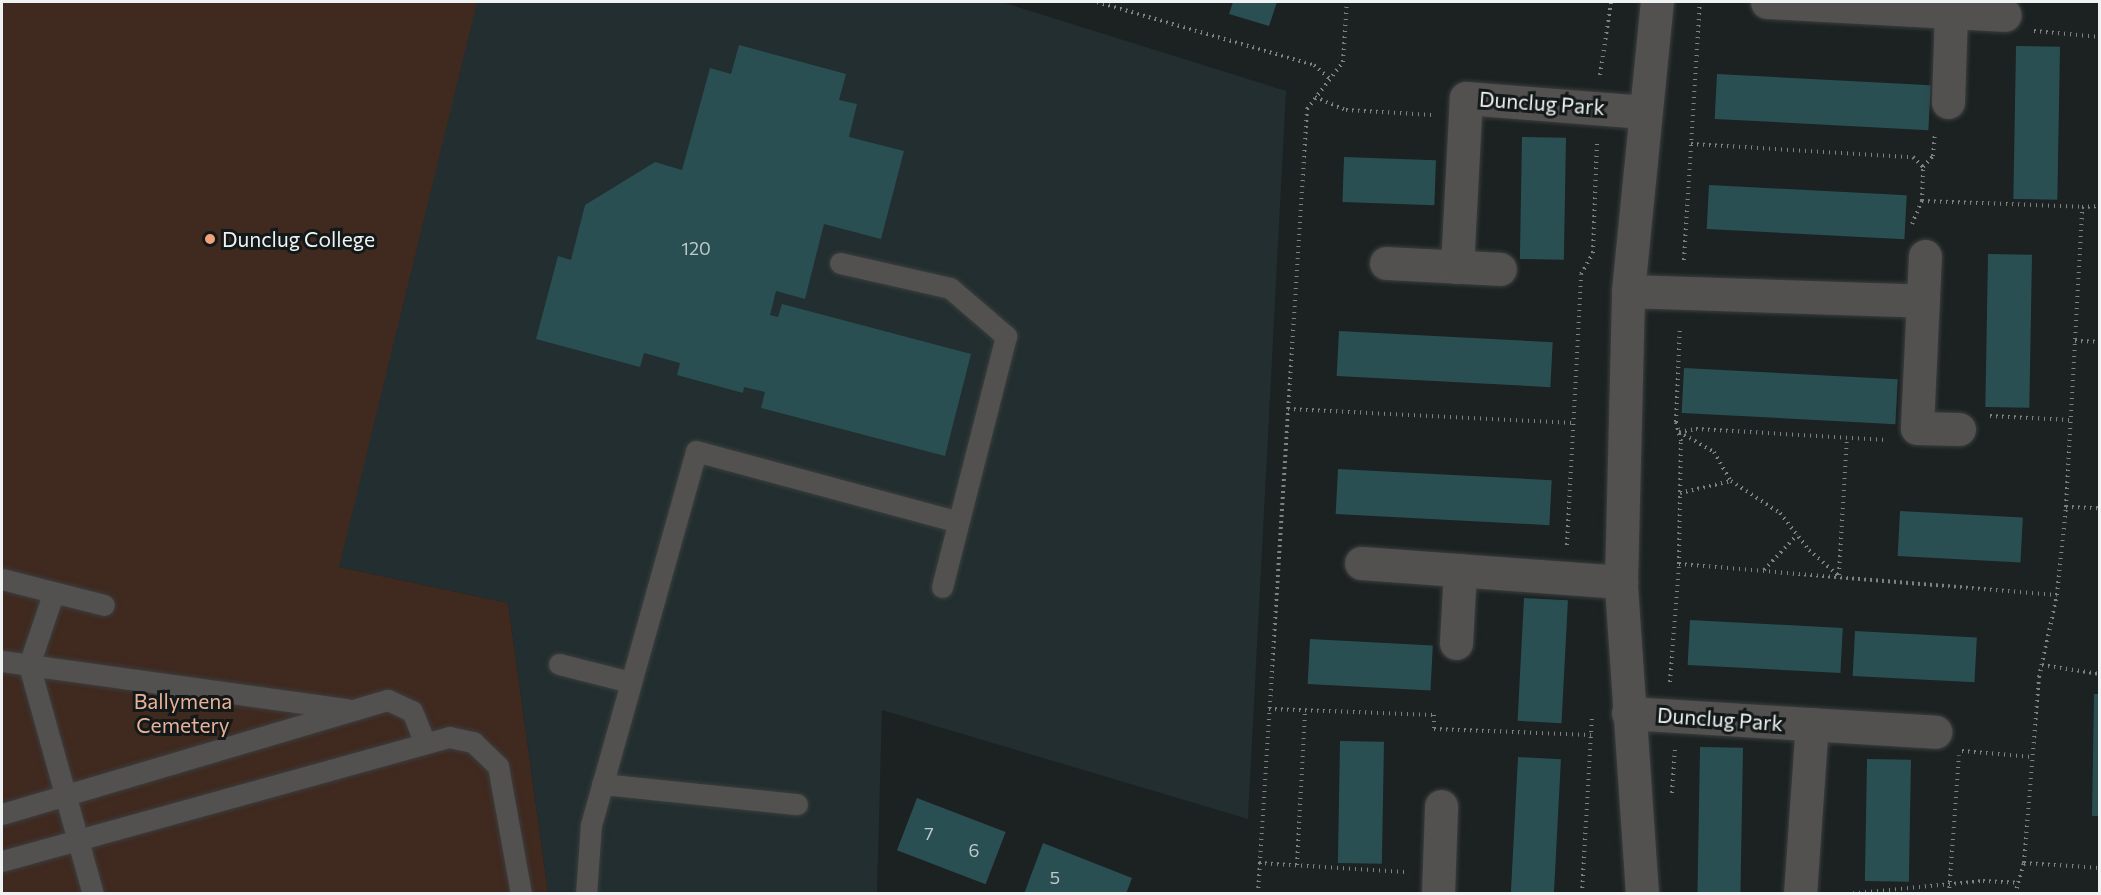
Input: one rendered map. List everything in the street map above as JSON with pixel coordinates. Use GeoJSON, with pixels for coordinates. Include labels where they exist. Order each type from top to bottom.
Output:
{"type":"FeatureCollection","features":[{"type":"Feature","properties":{"kind":"street","name":"Dunclug Park"},"geometry":{"type":"LineString","coordinates":[[1642,894],[1628,713],[1621,582],[1628,291],[1643,112],[1657,2]]}},
{"type":"Feature","properties":{"kind":"street"},"geometry":{"type":"LineString","coordinates":[[1767,2],[2005,15]]}},
{"type":"Feature","properties":{"kind":"street"},"geometry":{"type":"LineString","coordinates":[[1948,102],[1951,13]]}},
{"type":"Feature","properties":{"kind":"street","name":"Dunclug Park"},"geometry":{"type":"LineString","coordinates":[[1457,267],[1466,98],[1598,106],[1643,112]]}},
{"type":"Feature","properties":{"kind":"street"},"geometry":{"type":"LineString","coordinates":[[1924,256],[1917,428],[1959,429]]}},
{"type":"Feature","properties":{"kind":"street"},"geometry":{"type":"LineString","coordinates":[[1386,263],[1500,269]]}},
{"type":"Feature","properties":{"kind":"street"},"geometry":{"type":"LineString","coordinates":[[1628,291],[1923,301]]}},
{"type":"Feature","properties":{"kind":"street"},"geometry":{"type":"LineString","coordinates":[[1361,563],[1566,576],[1621,582]]}},
{"type":"Feature","properties":{"kind":"street"},"geometry":{"type":"LineString","coordinates":[[1456,643],[1460,570]]}},
{"type":"Feature","properties":{"kind":"street","name":"Dunclug Park"},"geometry":{"type":"LineString","coordinates":[[1628,713],[1812,724],[1947,742]]}},
{"type":"Feature","properties":{"kind":"street","name":"Dunclug Park"},"geometry":{"type":"LineString","coordinates":[[1800,894],[1812,724]]}},
{"type":"Feature","properties":{"kind":"street"},"geometry":{"type":"LineString","coordinates":[[1438,885],[1440,806]]}},
{"type":"Feature","properties":{"kind":"lane"},"geometry":{"type":"LineString","coordinates":[[840,263],[950,288],[1006,336],[942,587]]}},
{"type":"Feature","properties":{"kind":"lane"},"geometry":{"type":"LineString","coordinates":[[586,894],[591,825],[696,451],[957,521]]}},
{"type":"Feature","properties":{"kind":"lane"},"geometry":{"type":"LineString","coordinates":[[2,579],[53,594],[104,605]]}},
{"type":"Feature","properties":{"kind":"lane"},"geometry":{"type":"LineString","coordinates":[[53,594],[29,665],[93,894]]}},
{"type":"Feature","properties":{"kind":"lane"},"geometry":{"type":"LineString","coordinates":[[2,661],[356,710]]}},
{"type":"Feature","properties":{"kind":"lane"},"geometry":{"type":"LineString","coordinates":[[559,664],[630,682]]}},
{"type":"Feature","properties":{"kind":"lane"},"geometry":{"type":"LineString","coordinates":[[2,814],[388,700],[403,704],[412,711],[424,741]]}},
{"type":"Feature","properties":{"kind":"lane"},"geometry":{"type":"LineString","coordinates":[[2,861],[424,741],[460,738],[483,749],[498,766],[520,894]]}},
{"type":"Feature","properties":{"kind":"lane"},"geometry":{"type":"LineString","coordinates":[[602,784],[797,804]]}},
{"type":"Feature","properties":{"kind":"path"},"geometry":{"type":"LineString","coordinates":[[1097,2],[1314,65],[1329,78]]}},
{"type":"Feature","properties":{"kind":"path"},"geometry":{"type":"LineString","coordinates":[[1258,894],[1307,109],[1343,62],[1347,2]]}},
{"type":"Feature","properties":{"kind":"path"},"geometry":{"type":"LineString","coordinates":[[1566,576],[1581,274],[1593,253],[1598,106],[1611,2]]}},
{"type":"Feature","properties":{"kind":"path"},"geometry":{"type":"LineString","coordinates":[[1668,715],[1679,564],[1678,432],[1682,294],[1700,2]]}},
{"type":"Feature","properties":{"kind":"path"},"geometry":{"type":"LineString","coordinates":[[2005,15],[2024,30],[2100,37]]}},
{"type":"Feature","properties":{"kind":"path"},"geometry":{"type":"LineString","coordinates":[[1315,98],[1346,110],[1465,117]]}},
{"type":"Feature","properties":{"kind":"path"},"geometry":{"type":"LineString","coordinates":[[1924,256],[1911,240],[1912,218],[1923,201],[1923,167],[1933,156],[1935,127],[1948,102]]}},
{"type":"Feature","properties":{"kind":"path"},"geometry":{"type":"LineString","coordinates":[[1691,144],[1913,157],[1923,167]]}},
{"type":"Feature","properties":{"kind":"path"},"geometry":{"type":"LineString","coordinates":[[1923,201],[2100,206]]}},
{"type":"Feature","properties":{"kind":"path"},"geometry":{"type":"LineString","coordinates":[[2014,894],[2024,863],[2042,665],[2057,595],[2066,507],[2082,207]]}},
{"type":"Feature","properties":{"kind":"path"},"geometry":{"type":"LineString","coordinates":[[2075,341],[2100,342]]}},
{"type":"Feature","properties":{"kind":"path"},"geometry":{"type":"LineString","coordinates":[[1288,409],[1574,423]]}},
{"type":"Feature","properties":{"kind":"path"},"geometry":{"type":"LineString","coordinates":[[1959,429],[1976,416],[2070,420]]}},
{"type":"Feature","properties":{"kind":"path"},"geometry":{"type":"LineString","coordinates":[[1678,432],[1696,429],[1894,441],[1917,428]]}},
{"type":"Feature","properties":{"kind":"path"},"geometry":{"type":"LineString","coordinates":[[1678,432],[1714,452],[1731,481],[1780,513],[1797,535],[1839,576]]}},
{"type":"Feature","properties":{"kind":"path"},"geometry":{"type":"LineString","coordinates":[[1839,576],[1847,438]]}},
{"type":"Feature","properties":{"kind":"path"},"geometry":{"type":"LineString","coordinates":[[1680,494],[1731,481]]}},
{"type":"Feature","properties":{"kind":"path"},"geometry":{"type":"LineString","coordinates":[[2066,507],[2100,508]]}},
{"type":"Feature","properties":{"kind":"path"},"geometry":{"type":"LineString","coordinates":[[1764,570],[1797,535]]}},
{"type":"Feature","properties":{"kind":"path"},"geometry":{"type":"LineString","coordinates":[[1679,564],[2057,595]]}},
{"type":"Feature","properties":{"kind":"path"},"geometry":{"type":"LineString","coordinates":[[2042,665],[2100,674]]}},
{"type":"Feature","properties":{"kind":"path"},"geometry":{"type":"LineString","coordinates":[[1269,709],[1434,716],[1434,729],[1591,735]]}},
{"type":"Feature","properties":{"kind":"path"},"geometry":{"type":"LineString","coordinates":[[1297,865],[1305,710]]}},
{"type":"Feature","properties":{"kind":"path"},"geometry":{"type":"LineString","coordinates":[[1582,894],[1592,711]]}},
{"type":"Feature","properties":{"kind":"path"},"geometry":{"type":"LineString","coordinates":[[1949,894],[1947,742],[2033,757]]}},
{"type":"Feature","properties":{"kind":"path"},"geometry":{"type":"LineString","coordinates":[[1259,862],[1297,865],[1438,885]]}},
{"type":"Feature","properties":{"kind":"path"},"geometry":{"type":"LineString","coordinates":[[2024,863],[2100,868]]}},
{"type":"Feature","properties":{"kind":"path"},"geometry":{"type":"LineString","coordinates":[[1847,894],[1949,885],[2018,884]]}},
{"type":"Feature","properties":{"kind":"shaded area"},"geometry":{"type":"Polygon","coordinates":[[[2,2],[1002,2],[1286,91],[1248,819],[882,710],[877,893],[548,893],[508,603],[339,567],[2,2]]]}},
{"type":"Feature","properties":{"kind":"green space","name":"Ballymena Cemetery"},"geometry":{"type":"Polygon","coordinates":[[[2,2],[477,2],[339,567],[508,603],[548,893],[2,894],[2,2]]]}},
{"type":"Feature","properties":{"kind":"building"},"geometry":{"type":"Polygon","coordinates":[[[1233,2],[1277,2],[1269,26],[1229,14],[1233,2]]]}},
{"type":"Feature","properties":{"kind":"building"},"geometry":{"type":"Polygon","coordinates":[[[739,45],[846,74],[839,100],[857,104],[849,137],[904,151],[881,239],[824,224],[805,299],[776,291],[770,315],[778,317],[782,304],[971,354],[945,456],[761,408],[765,392],[744,387],[743,393],[677,375],[680,363],[644,353],[640,367],[536,339],[558,256],[571,260],[585,205],[655,162],[682,170],[710,68],[731,74],[739,45]]]}},
{"type":"Feature","properties":{"kind":"building"},"geometry":{"type":"Polygon","coordinates":[[[2016,46],[2060,47],[2057,200],[2013,199],[2016,46]]]}},
{"type":"Feature","properties":{"kind":"building"},"geometry":{"type":"Polygon","coordinates":[[[1717,74],[1931,85],[1928,130],[1715,119],[1717,74]]]}},
{"type":"Feature","properties":{"kind":"building"},"geometry":{"type":"Polygon","coordinates":[[[1522,137],[1566,138],[1564,260],[1520,259],[1522,137]]]}},
{"type":"Feature","properties":{"kind":"building"},"geometry":{"type":"Polygon","coordinates":[[[1344,157],[1436,160],[1434,205],[1342,202],[1344,157]]]}},
{"type":"Feature","properties":{"kind":"building"},"geometry":{"type":"Polygon","coordinates":[[[1709,185],[1907,195],[1904,239],[1707,229],[1709,185]]]}},
{"type":"Feature","properties":{"kind":"building"},"geometry":{"type":"Polygon","coordinates":[[[1988,254],[2032,255],[2029,408],[1985,407],[1988,254]]]}},
{"type":"Feature","properties":{"kind":"building"},"geometry":{"type":"Polygon","coordinates":[[[1339,331],[1553,342],[1550,387],[1337,376],[1339,331]]]}},
{"type":"Feature","properties":{"kind":"building"},"geometry":{"type":"Polygon","coordinates":[[[1684,368],[1898,379],[1895,424],[1682,413],[1684,368]]]}},
{"type":"Feature","properties":{"kind":"building"},"geometry":{"type":"Polygon","coordinates":[[[1338,469],[1552,480],[1549,525],[1336,514],[1338,469]]]}},
{"type":"Feature","properties":{"kind":"building"},"geometry":{"type":"Polygon","coordinates":[[[1900,511],[2023,517],[2020,562],[1898,556],[1900,511]]]}},
{"type":"Feature","properties":{"kind":"building"},"geometry":{"type":"Polygon","coordinates":[[[1524,598],[1568,600],[1562,723],[1518,721],[1524,598]]]}},
{"type":"Feature","properties":{"kind":"building"},"geometry":{"type":"Polygon","coordinates":[[[1690,620],[1843,628],[1840,673],[1688,665],[1690,620]]]}},
{"type":"Feature","properties":{"kind":"building"},"geometry":{"type":"Polygon","coordinates":[[[1855,631],[1977,637],[1974,682],[1853,676],[1855,631]]]}},
{"type":"Feature","properties":{"kind":"building"},"geometry":{"type":"Polygon","coordinates":[[[1310,639],[1433,645],[1430,690],[1308,684],[1310,639]]]}},
{"type":"Feature","properties":{"kind":"building"},"geometry":{"type":"Polygon","coordinates":[[[2094,694],[2100,694],[2100,816],[2092,816],[2094,694]]]}},
{"type":"Feature","properties":{"kind":"building"},"geometry":{"type":"Polygon","coordinates":[[[1340,741],[1384,742],[1382,864],[1338,863],[1340,741]]]}},
{"type":"Feature","properties":{"kind":"building"},"geometry":{"type":"Polygon","coordinates":[[[1700,747],[1743,748],[1740,894],[1697,894],[1700,747]]]}},
{"type":"Feature","properties":{"kind":"building"},"geometry":{"type":"Polygon","coordinates":[[[1518,757],[1561,759],[1554,894],[1511,894],[1518,757]]]}},
{"type":"Feature","properties":{"kind":"building"},"geometry":{"type":"Polygon","coordinates":[[[1867,759],[1911,760],[1909,882],[1865,881],[1867,759]]]}},
{"type":"Feature","properties":{"kind":"building"},"geometry":{"type":"Polygon","coordinates":[[[917,798],[1006,832],[986,884],[897,850],[917,798]]]}},
{"type":"Feature","properties":{"kind":"building"},"geometry":{"type":"Polygon","coordinates":[[[1043,843],[1132,878],[1126,894],[1024,894],[1043,843]]]}},
{"type":"Feature","properties":{"kind":"place","name":"Dunclug College"},"geometry":{"type":"Point","coordinates":[210,239]}}]}
